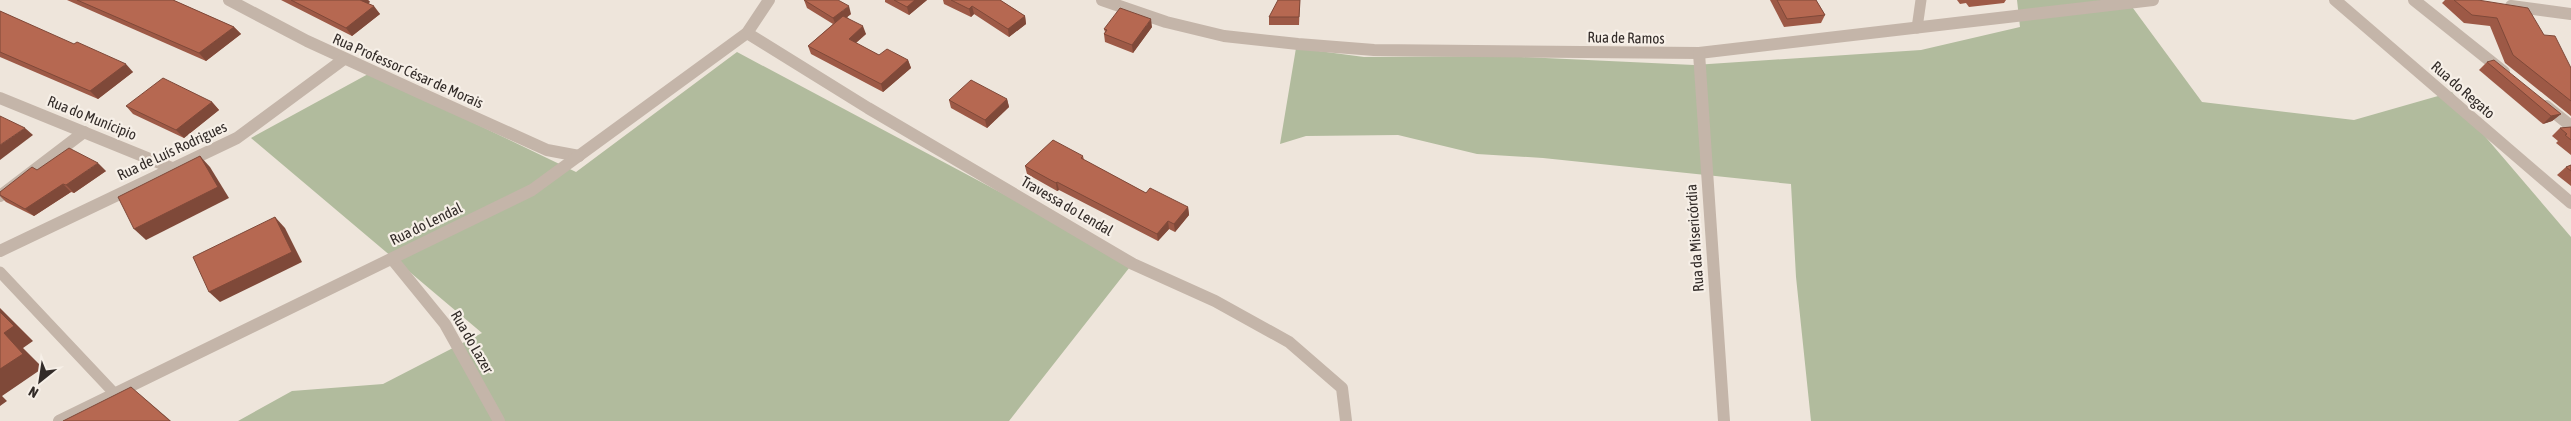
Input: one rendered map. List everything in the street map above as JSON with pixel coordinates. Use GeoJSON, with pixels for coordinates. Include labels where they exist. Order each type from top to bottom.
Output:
{"type":"FeatureCollection","features":[{"type":"Feature","properties":{"kind":"street","name":"Rua Professor César de Morais"},"geometry":{"type":"LineString","coordinates":[[229,0],[344,59],[547,150],[579,156]]}},
{"type":"Feature","properties":{"kind":"street","name":"Rua do Lendal"},"geometry":{"type":"LineString","coordinates":[[59,421],[532,190],[746,33],[769,0]]}},
{"type":"Feature","properties":{"kind":"street","name":"Rua de Ramos"},"geometry":{"type":"LineString","coordinates":[[1102,0],[1166,22],[1224,36],[1298,44],[1374,50],[1699,53],[2153,0]]}},
{"type":"Feature","properties":{"kind":"street","name":"Rua do Regato"},"geometry":{"type":"LineString","coordinates":[[2335,0],[2571,203]]}},
{"type":"Feature","properties":{"kind":"street"},"geometry":{"type":"LineString","coordinates":[[2414,0],[2511,78]]}},
{"type":"Feature","properties":{"kind":"street"},"geometry":{"type":"LineString","coordinates":[[2498,5],[2571,14]]}},
{"type":"Feature","properties":{"kind":"street","name":"Travessa do Lendal"},"geometry":{"type":"LineString","coordinates":[[746,33],[868,108],[1133,264],[1215,301],[1289,342],[1342,388],[1346,421]]}},
{"type":"Feature","properties":{"kind":"street","name":"Rua da Misericórdia"},"geometry":{"type":"LineString","coordinates":[[1699,53],[1724,421]]}},
{"type":"Feature","properties":{"kind":"street","name":"Rua de Luís Rodrigues"},"geometry":{"type":"LineString","coordinates":[[0,251],[238,138],[344,59]]}},
{"type":"Feature","properties":{"kind":"street"},"geometry":{"type":"LineString","coordinates":[[2534,96],[2571,126]]}},
{"type":"Feature","properties":{"kind":"street","name":"Rua do Munícipio"},"geometry":{"type":"LineString","coordinates":[[2,100],[172,168]]}},
{"type":"Feature","properties":{"kind":"street"},"geometry":{"type":"LineString","coordinates":[[0,196],[84,132]]}},
{"type":"Feature","properties":{"kind":"street","name":"Rua do Lazer"},"geometry":{"type":"LineString","coordinates":[[392,259],[445,324],[499,421]]}},
{"type":"Feature","properties":{"kind":"lane"},"geometry":{"type":"LineString","coordinates":[[1917,28],[1921,0]]}},
{"type":"Feature","properties":{"kind":"lane"},"geometry":{"type":"LineString","coordinates":[[0,272],[115,394]]}},
{"type":"Feature","properties":{"kind":"green space"},"geometry":{"type":"Polygon","coordinates":[[[2017,0],[2127,0],[2202,102],[2354,120],[2452,92],[2477,127],[2571,237],[2571,421],[1811,421],[1796,277],[1791,184],[1543,158],[1477,154],[1398,135],[1306,136],[1280,144],[1296,48],[1364,57],[1500,56],[1694,65],[1921,50],[2020,27],[2017,0]]]}},
{"type":"Feature","properties":{"kind":"green space"},"geometry":{"type":"Polygon","coordinates":[[[737,52],[1133,263],[1009,421],[238,421],[292,391],[383,384],[482,333],[251,138],[370,73],[576,172],[737,52]]]}},
{"type":"Feature","properties":{"kind":"building"},"geometry":{"type":"Polygon","coordinates":[[[77,0],[173,0],[234,27],[199,53],[77,0]]]}},
{"type":"Feature","properties":{"kind":"building"},"geometry":{"type":"Polygon","coordinates":[[[291,0],[360,0],[374,6],[346,28],[291,0]]]}},
{"type":"Feature","properties":{"kind":"building"},"geometry":{"type":"Polygon","coordinates":[[[804,0],[838,0],[849,6],[833,18],[804,0]]]}},
{"type":"Feature","properties":{"kind":"building"},"geometry":{"type":"Polygon","coordinates":[[[894,0],[915,0],[907,7],[894,0]]]}},
{"type":"Feature","properties":{"kind":"building"},"geometry":{"type":"Polygon","coordinates":[[[951,0],[1000,0],[1025,16],[1008,29],[972,6],[969,9],[951,0]]]}},
{"type":"Feature","properties":{"kind":"building"},"geometry":{"type":"Polygon","coordinates":[[[1278,0],[1300,0],[1299,17],[1269,17],[1278,0]]]}},
{"type":"Feature","properties":{"kind":"building"},"geometry":{"type":"Polygon","coordinates":[[[1777,0],[1816,0],[1825,15],[1787,19],[1777,0]]]}},
{"type":"Feature","properties":{"kind":"building"},"geometry":{"type":"Polygon","coordinates":[[[2454,0],[2478,0],[2528,8],[2544,35],[2555,36],[2571,68],[2571,101],[2513,55],[2497,18],[2472,15],[2454,0]]]}},
{"type":"Feature","properties":{"kind":"building"},"geometry":{"type":"Polygon","coordinates":[[[1120,8],[1151,19],[1132,45],[1104,34],[1107,30],[1104,29],[1120,8]]]}},
{"type":"Feature","properties":{"kind":"building"},"geometry":{"type":"Polygon","coordinates":[[[0,11],[74,44],[77,42],[126,64],[90,91],[0,52],[0,11]]]}},
{"type":"Feature","properties":{"kind":"building"},"geometry":{"type":"Polygon","coordinates":[[[843,16],[863,26],[849,39],[879,55],[887,49],[908,60],[881,84],[808,46],[843,16]]]}},
{"type":"Feature","properties":{"kind":"building"},"geometry":{"type":"Polygon","coordinates":[[[2494,60],[2561,114],[2551,116],[2487,62],[2494,60]]]}},
{"type":"Feature","properties":{"kind":"building"},"geometry":{"type":"Polygon","coordinates":[[[163,78],[212,102],[176,130],[126,106],[163,78]]]}},
{"type":"Feature","properties":{"kind":"building"},"geometry":{"type":"Polygon","coordinates":[[[971,80],[1007,99],[985,120],[949,100],[971,80]]]}},
{"type":"Feature","properties":{"kind":"building"},"geometry":{"type":"Polygon","coordinates":[[[0,116],[25,128],[0,145],[0,116]]]}},
{"type":"Feature","properties":{"kind":"building"},"geometry":{"type":"Polygon","coordinates":[[[2571,127],[2571,140],[2560,128],[2571,127]]]}},
{"type":"Feature","properties":{"kind":"building"},"geometry":{"type":"Polygon","coordinates":[[[1053,140],[1083,156],[1081,158],[1146,193],[1150,188],[1188,207],[1174,224],[1168,221],[1157,234],[1025,166],[1053,140]]]}},
{"type":"Feature","properties":{"kind":"building"},"geometry":{"type":"Polygon","coordinates":[[[69,148],[98,163],[66,185],[63,184],[25,209],[0,195],[0,192],[32,167],[37,170],[69,148]]]}},
{"type":"Feature","properties":{"kind":"building"},"geometry":{"type":"Polygon","coordinates":[[[200,156],[218,187],[134,229],[118,197],[200,156]]]}},
{"type":"Feature","properties":{"kind":"building"},"geometry":{"type":"Polygon","coordinates":[[[275,217],[292,252],[209,292],[193,257],[275,217]]]}},
{"type":"Feature","properties":{"kind":"building"},"geometry":{"type":"Polygon","coordinates":[[[0,312],[14,326],[4,333],[23,354],[0,369],[0,312]]]}},
{"type":"Feature","properties":{"kind":"building"},"geometry":{"type":"Polygon","coordinates":[[[131,387],[170,421],[63,421],[131,387]]]}}]}
